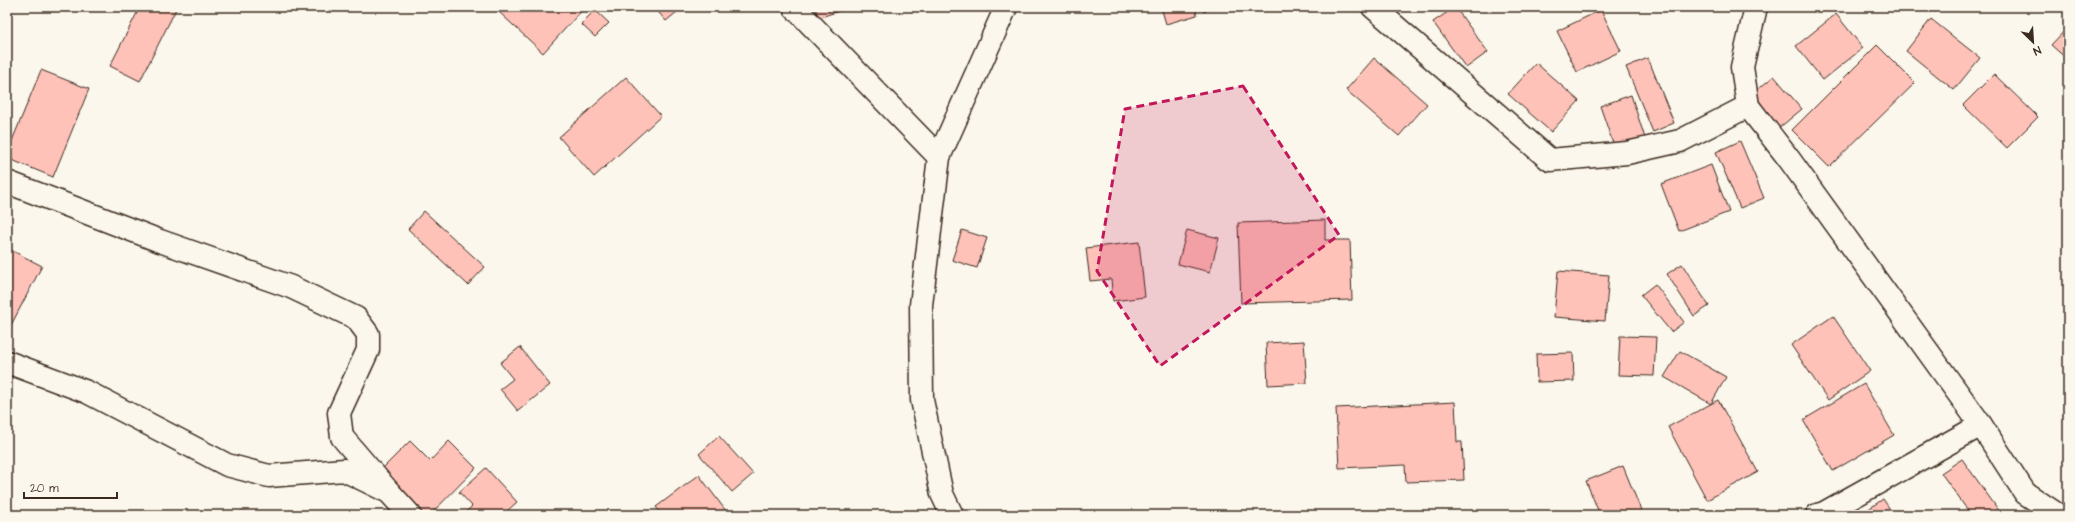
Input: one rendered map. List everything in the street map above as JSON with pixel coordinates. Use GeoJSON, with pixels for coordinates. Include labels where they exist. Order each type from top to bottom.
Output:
{"type":"FeatureCollection","features":[{"type":"Feature","properties":{"kind":"street"},"geometry":{"type":"LineString","coordinates":[[794,7],[939,157]]}},
{"type":"Feature","properties":{"kind":"street"},"geometry":{"type":"LineString","coordinates":[[952,515],[942,494],[922,400],[921,305],[939,157],[1006,7]]}},
{"type":"Feature","properties":{"kind":"street"},"geometry":{"type":"LineString","coordinates":[[1373,7],[1550,160],[1626,153],[1680,141],[1748,106]]}},
{"type":"Feature","properties":{"kind":"street"},"geometry":{"type":"LineString","coordinates":[[1756,7],[1742,67],[1748,106],[1789,159],[1981,425],[2026,493],[2058,515]]}},
{"type":"Feature","properties":{"kind":"street"},"geometry":{"type":"LineString","coordinates":[[7,182],[160,241],[292,287],[356,318],[368,334],[368,350],[339,413],[342,437],[410,515]]}},
{"type":"Feature","properties":{"kind":"street"},"geometry":{"type":"LineString","coordinates":[[7,362],[87,392],[227,465],[269,476],[344,470],[389,492]]}},
{"type":"Feature","properties":{"kind":"street"},"geometry":{"type":"LineString","coordinates":[[1817,515],[1824,513],[1981,425]]}},
{"type":"Feature","properties":{"kind":"highlighted area"},"geometry":{"type":"Polygon","coordinates":[[[1243,86],[1339,235],[1160,366],[1097,271],[1125,109],[1243,86]]]}},
{"type":"Feature","properties":{"kind":"building"},"geometry":{"type":"Polygon","coordinates":[[[140,7],[177,7],[140,81],[110,66],[140,7]]]}},
{"type":"Feature","properties":{"kind":"building"},"geometry":{"type":"Polygon","coordinates":[[[504,7],[585,7],[543,53],[499,12],[504,7]]]}},
{"type":"Feature","properties":{"kind":"building"},"geometry":{"type":"Polygon","coordinates":[[[654,7],[683,7],[666,21],[654,7]]]}},
{"type":"Feature","properties":{"kind":"building"},"geometry":{"type":"Polygon","coordinates":[[[815,7],[848,7],[848,8],[818,18],[815,7]]]}},
{"type":"Feature","properties":{"kind":"building"},"geometry":{"type":"Polygon","coordinates":[[[1161,7],[1195,7],[1197,15],[1166,24],[1161,7]]]}},
{"type":"Feature","properties":{"kind":"building"},"geometry":{"type":"Polygon","coordinates":[[[1201,7],[1212,7],[1204,12],[1201,7]]]}},
{"type":"Feature","properties":{"kind":"building"},"geometry":{"type":"Polygon","coordinates":[[[1455,7],[1488,52],[1466,68],[1433,22],[1455,7]]]}},
{"type":"Feature","properties":{"kind":"building"},"geometry":{"type":"Polygon","coordinates":[[[595,10],[609,23],[595,37],[581,24],[595,10]]]}},
{"type":"Feature","properties":{"kind":"building"},"geometry":{"type":"Polygon","coordinates":[[[1601,10],[1621,51],[1577,72],[1557,31],[1601,10]]]}},
{"type":"Feature","properties":{"kind":"building"},"geometry":{"type":"Polygon","coordinates":[[[1836,14],[1863,48],[1823,80],[1796,46],[1836,14]]]}},
{"type":"Feature","properties":{"kind":"building"},"geometry":{"type":"Polygon","coordinates":[[[1931,19],[1980,58],[1954,90],[1906,51],[1931,19]]]}},
{"type":"Feature","properties":{"kind":"building"},"geometry":{"type":"Polygon","coordinates":[[[2068,27],[2068,60],[2051,45],[2068,27]]]}},
{"type":"Feature","properties":{"kind":"building"},"geometry":{"type":"Polygon","coordinates":[[[1877,45],[1915,83],[1829,167],[1792,130],[1877,45]]]}},
{"type":"Feature","properties":{"kind":"building"},"geometry":{"type":"Polygon","coordinates":[[[1374,58],[1427,104],[1399,136],[1346,90],[1374,58]]]}},
{"type":"Feature","properties":{"kind":"building"},"geometry":{"type":"Polygon","coordinates":[[[1648,58],[1674,123],[1653,132],[1626,67],[1648,58]]]}},
{"type":"Feature","properties":{"kind":"building"},"geometry":{"type":"Polygon","coordinates":[[[1536,63],[1579,101],[1551,132],[1508,94],[1536,63]]]}},
{"type":"Feature","properties":{"kind":"building"},"geometry":{"type":"Polygon","coordinates":[[[41,70],[89,89],[53,177],[7,158],[7,153],[41,70]]]}},
{"type":"Feature","properties":{"kind":"building"},"geometry":{"type":"Polygon","coordinates":[[[1994,74],[2038,117],[2007,148],[1963,105],[1994,74]]]}},
{"type":"Feature","properties":{"kind":"building"},"geometry":{"type":"Polygon","coordinates":[[[1774,76],[1802,109],[1779,128],[1751,95],[1774,76]]]}},
{"type":"Feature","properties":{"kind":"building"},"geometry":{"type":"Polygon","coordinates":[[[626,77],[661,116],[594,177],[559,137],[626,77]]]}},
{"type":"Feature","properties":{"kind":"building"},"geometry":{"type":"Polygon","coordinates":[[[1631,95],[1645,138],[1615,149],[1600,106],[1631,95]]]}},
{"type":"Feature","properties":{"kind":"building"},"geometry":{"type":"Polygon","coordinates":[[[1740,141],[1764,198],[1740,208],[1716,152],[1740,141]]]}},
{"type":"Feature","properties":{"kind":"building"},"geometry":{"type":"Polygon","coordinates":[[[1711,165],[1729,212],[1679,231],[1661,184],[1711,165]]]}},
{"type":"Feature","properties":{"kind":"building"},"geometry":{"type":"Polygon","coordinates":[[[424,211],[485,267],[468,285],[408,229],[424,211]]]}},
{"type":"Feature","properties":{"kind":"building"},"geometry":{"type":"Polygon","coordinates":[[[1325,220],[1325,240],[1350,240],[1352,300],[1241,303],[1238,223],[1325,220]]]}},
{"type":"Feature","properties":{"kind":"building"},"geometry":{"type":"Polygon","coordinates":[[[962,230],[987,238],[977,268],[952,260],[962,230]]]}},
{"type":"Feature","properties":{"kind":"building"},"geometry":{"type":"Polygon","coordinates":[[[1187,230],[1219,238],[1210,272],[1178,264],[1187,230]]]}},
{"type":"Feature","properties":{"kind":"building"},"geometry":{"type":"Polygon","coordinates":[[[1139,242],[1145,297],[1113,301],[1111,279],[1090,281],[1086,248],[1139,242]]]}},
{"type":"Feature","properties":{"kind":"building"},"geometry":{"type":"Polygon","coordinates":[[[7,248],[42,266],[9,329],[7,328],[7,248]]]}},
{"type":"Feature","properties":{"kind":"building"},"geometry":{"type":"Polygon","coordinates":[[[1682,264],[1709,306],[1694,316],[1667,274],[1682,264]]]}},
{"type":"Feature","properties":{"kind":"building"},"geometry":{"type":"Polygon","coordinates":[[[1558,271],[1609,275],[1605,321],[1554,317],[1558,271]]]}},
{"type":"Feature","properties":{"kind":"building"},"geometry":{"type":"Polygon","coordinates":[[[1655,284],[1684,322],[1671,332],[1641,295],[1655,284]]]}},
{"type":"Feature","properties":{"kind":"building"},"geometry":{"type":"Polygon","coordinates":[[[1833,316],[1870,371],[1828,400],[1791,345],[1833,316]]]}},
{"type":"Feature","properties":{"kind":"building"},"geometry":{"type":"Polygon","coordinates":[[[1620,336],[1656,337],[1654,376],[1618,375],[1620,336]]]}},
{"type":"Feature","properties":{"kind":"building"},"geometry":{"type":"Polygon","coordinates":[[[1304,341],[1307,383],[1268,385],[1266,343],[1304,341]]]}},
{"type":"Feature","properties":{"kind":"building"},"geometry":{"type":"Polygon","coordinates":[[[520,347],[550,385],[518,411],[500,389],[513,379],[500,363],[520,347]]]}},
{"type":"Feature","properties":{"kind":"building"},"geometry":{"type":"Polygon","coordinates":[[[1680,351],[1726,377],[1711,404],[1664,377],[1680,351]]]}},
{"type":"Feature","properties":{"kind":"building"},"geometry":{"type":"Polygon","coordinates":[[[1573,353],[1574,381],[1537,382],[1536,354],[1573,353]]]}},
{"type":"Feature","properties":{"kind":"building"},"geometry":{"type":"Polygon","coordinates":[[[1864,384],[1894,435],[1833,471],[1803,420],[1864,384]]]}},
{"type":"Feature","properties":{"kind":"building"},"geometry":{"type":"Polygon","coordinates":[[[1718,400],[1758,472],[1707,500],[1668,427],[1718,400]]]}},
{"type":"Feature","properties":{"kind":"building"},"geometry":{"type":"Polygon","coordinates":[[[1455,402],[1457,442],[1462,442],[1464,480],[1406,482],[1405,465],[1339,468],[1336,408],[1455,402]]]}},
{"type":"Feature","properties":{"kind":"building"},"geometry":{"type":"Polygon","coordinates":[[[719,436],[753,474],[732,492],[699,454],[719,436]]]}},
{"type":"Feature","properties":{"kind":"building"},"geometry":{"type":"Polygon","coordinates":[[[410,441],[430,461],[449,441],[476,468],[430,515],[417,515],[376,475],[410,441]]]}},
{"type":"Feature","properties":{"kind":"building"},"geometry":{"type":"Polygon","coordinates":[[[1962,459],[2002,515],[1971,515],[1941,473],[1962,459]]]}},
{"type":"Feature","properties":{"kind":"building"},"geometry":{"type":"Polygon","coordinates":[[[1623,466],[1643,515],[1600,515],[1586,481],[1623,466]]]}},
{"type":"Feature","properties":{"kind":"building"},"geometry":{"type":"Polygon","coordinates":[[[486,468],[517,502],[506,512],[509,515],[463,515],[472,506],[459,492],[486,468]]]}},
{"type":"Feature","properties":{"kind":"building"},"geometry":{"type":"Polygon","coordinates":[[[699,475],[729,515],[662,515],[656,507],[699,475]]]}},
{"type":"Feature","properties":{"kind":"building"},"geometry":{"type":"Polygon","coordinates":[[[1883,499],[1894,515],[1860,515],[1883,499]]]}},
{"type":"Feature","properties":{"kind":"building"},"geometry":{"type":"Polygon","coordinates":[[[241,511],[256,515],[240,515],[241,511]]]}}]}
